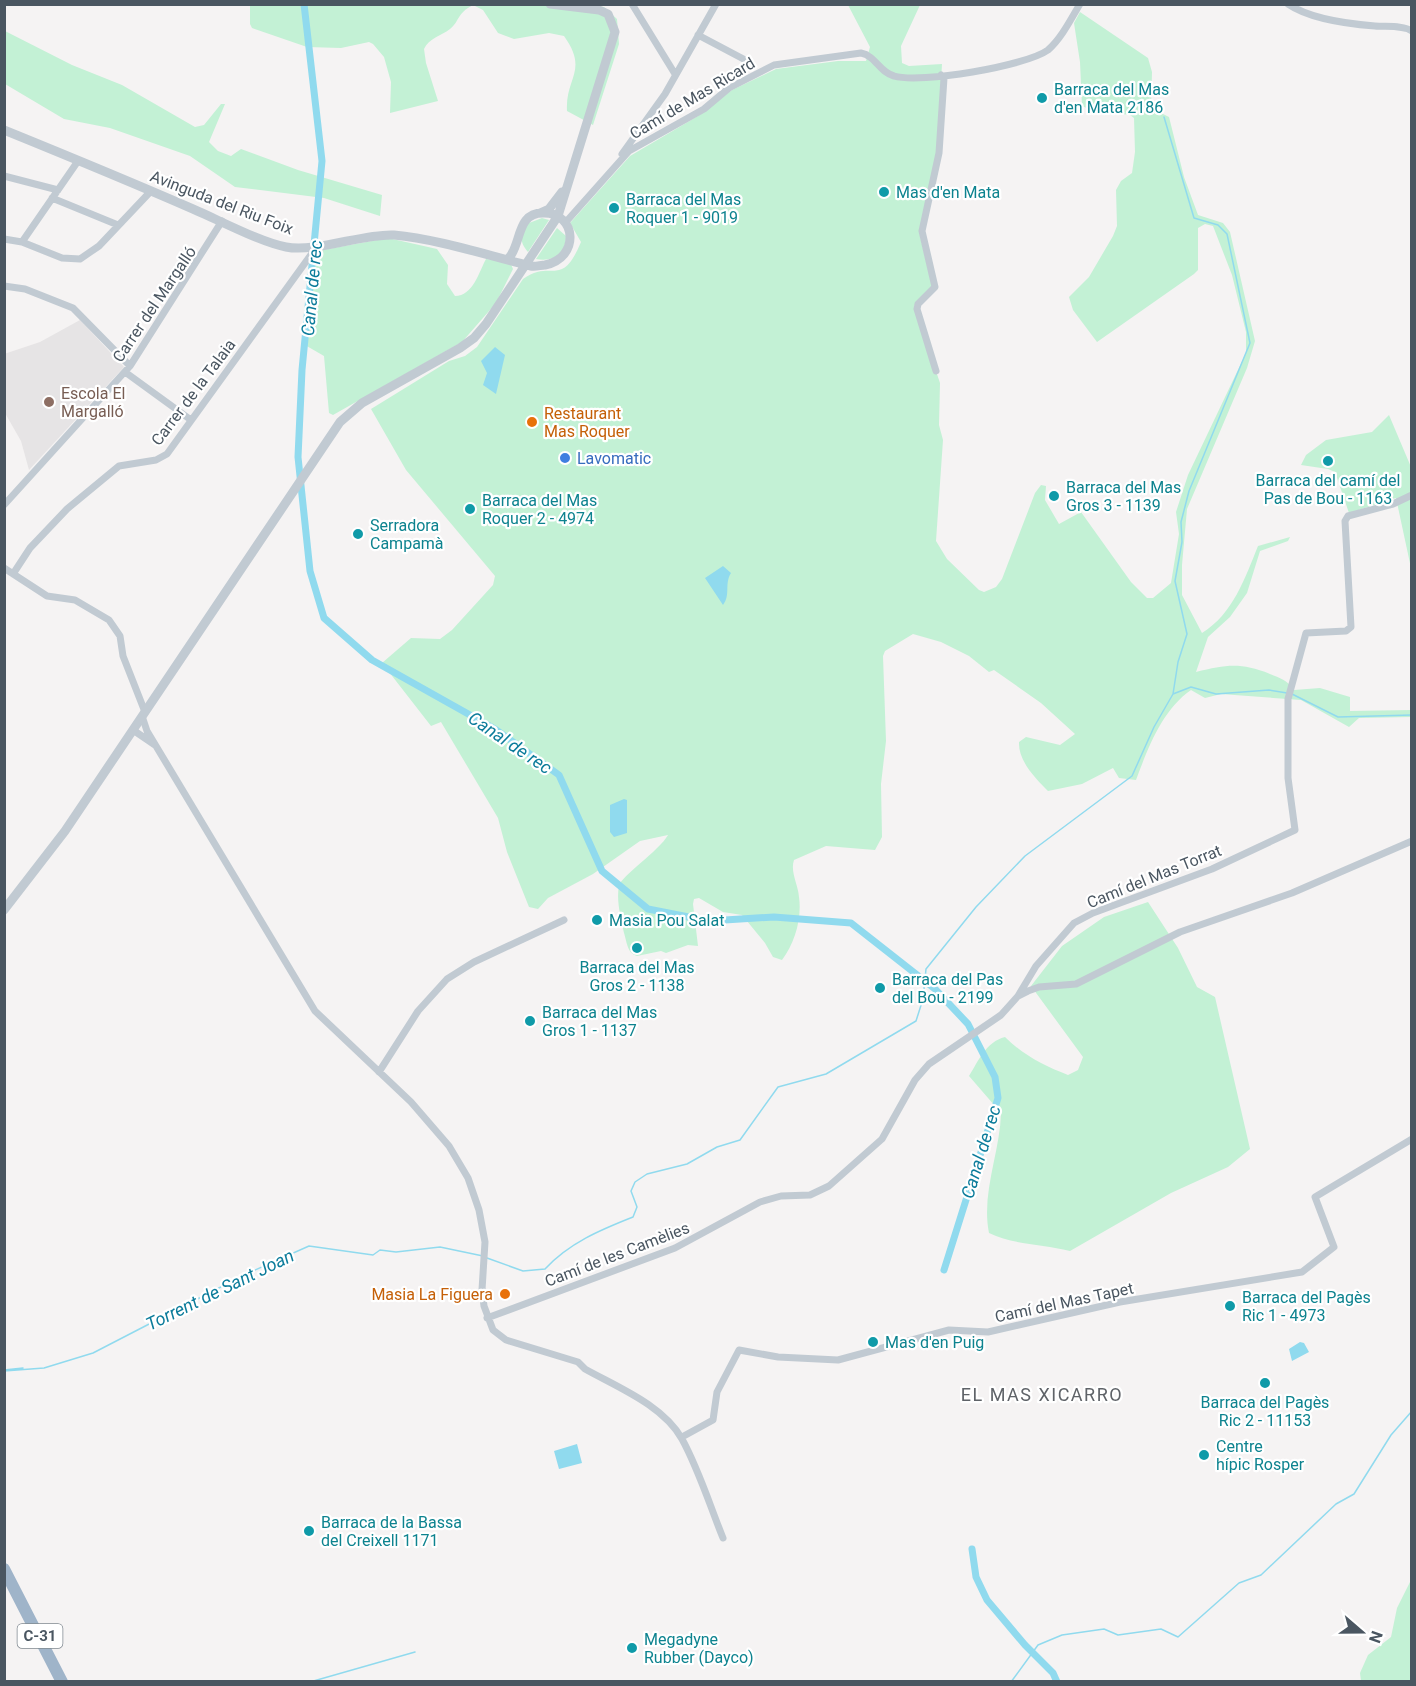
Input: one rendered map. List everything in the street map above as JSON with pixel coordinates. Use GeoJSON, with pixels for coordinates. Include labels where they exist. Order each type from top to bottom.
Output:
{"type":"FeatureCollection","features":[{"type":"Feature","properties":{"kind":"highway","name":"C-31"},"geometry":{"type":"LineString","coordinates":[[6,1572],[62,1682]]}},
{"type":"Feature","properties":{"kind":"street"},"geometry":{"type":"LineString","coordinates":[[4,910],[50,852],[311,462],[350,412],[474,338],[558,216],[612,45],[614,29],[608,14],[599,10],[550,4]]}},
{"type":"Feature","properties":{"kind":"street"},"geometry":{"type":"LineString","coordinates":[[632,4],[675,74]]}},
{"type":"Feature","properties":{"kind":"street"},"geometry":{"type":"LineString","coordinates":[[620,159],[628,143],[665,94],[716,4]]}},
{"type":"Feature","properties":{"kind":"street","name":"Camí de Mas Ricard"},"geometry":{"type":"LineString","coordinates":[[565,223],[620,159],[704,109],[729,88],[774,65],[861,53],[868,54],[882,70],[895,77],[992,69],[1040,55],[1058,38],[1080,4]]}},
{"type":"Feature","properties":{"kind":"street"},"geometry":{"type":"LineString","coordinates":[[1288,4],[1298,11],[1314,15],[1369,26],[1406,27],[1412,31]]}},
{"type":"Feature","properties":{"kind":"street"},"geometry":{"type":"LineString","coordinates":[[698,35],[751,63]]}},
{"type":"Feature","properties":{"kind":"street"},"geometry":{"type":"LineString","coordinates":[[936,371],[931,346],[917,309],[918,304],[931,293],[935,283],[922,231],[939,153],[945,90],[944,78],[941,75]]}},
{"type":"Feature","properties":{"kind":"street","name":"Avinguda del Riu Foix"},"geometry":{"type":"LineString","coordinates":[[5,132],[287,248],[393,235],[508,258],[531,266],[543,265],[555,262],[566,254],[570,237],[565,223]]}},
{"type":"Feature","properties":{"kind":"street"},"geometry":{"type":"LineString","coordinates":[[22,242],[78,161]]}},
{"type":"Feature","properties":{"kind":"street"},"geometry":{"type":"LineString","coordinates":[[4,176],[58,190]]}},
{"type":"Feature","properties":{"kind":"street"},"geometry":{"type":"LineString","coordinates":[[508,258],[518,244],[523,223],[553,204],[569,180]]}},
{"type":"Feature","properties":{"kind":"street"},"geometry":{"type":"LineString","coordinates":[[4,239],[22,242],[62,258],[80,259],[99,246],[151,191]]}},
{"type":"Feature","properties":{"kind":"street"},"geometry":{"type":"LineString","coordinates":[[52,198],[118,225]]}},
{"type":"Feature","properties":{"kind":"street"},"geometry":{"type":"LineString","coordinates":[[539,213],[558,216],[565,223]]}},
{"type":"Feature","properties":{"kind":"street","name":"Carrer del Margalló"},"geometry":{"type":"LineString","coordinates":[[4,505],[130,366],[222,221]]}},
{"type":"Feature","properties":{"kind":"street"},"geometry":{"type":"LineString","coordinates":[[518,244],[527,263]]}},
{"type":"Feature","properties":{"kind":"street","name":"Carrer de la Talaia"},"geometry":{"type":"LineString","coordinates":[[13,574],[30,548],[67,509],[119,466],[156,460],[167,454],[319,245]]}},
{"type":"Feature","properties":{"kind":"street"},"geometry":{"type":"LineString","coordinates":[[4,286],[25,289],[73,308],[130,366]]}},
{"type":"Feature","properties":{"kind":"street"},"geometry":{"type":"LineString","coordinates":[[125,372],[191,420]]}},
{"type":"Feature","properties":{"kind":"street","name":"Camí del Mas Torrat"},"geometry":{"type":"LineString","coordinates":[[1018,996],[1036,966],[1074,923],[1093,913],[1212,869],[1296,830],[1288,778],[1288,699],[1306,633],[1346,631],[1351,627],[1345,521],[1348,516],[1393,504],[1412,495]]}},
{"type":"Feature","properties":{"kind":"street"},"geometry":{"type":"LineString","coordinates":[[4,568],[47,596],[75,600],[109,620],[120,636],[123,656],[147,731],[315,1011],[411,1102],[449,1146],[468,1178],[479,1210],[485,1242],[482,1290],[487,1318],[493,1330],[506,1340],[578,1362],[585,1369],[645,1403],[682,1437],[723,1538]]}},
{"type":"Feature","properties":{"kind":"street"},"geometry":{"type":"LineString","coordinates":[[133,730],[147,731]]}},
{"type":"Feature","properties":{"kind":"street"},"geometry":{"type":"LineString","coordinates":[[133,730],[156,745]]}},
{"type":"Feature","properties":{"kind":"street"},"geometry":{"type":"LineString","coordinates":[[124,743],[139,739],[146,740]]}},
{"type":"Feature","properties":{"kind":"street","name":"Camí de les Camèlies"},"geometry":{"type":"LineString","coordinates":[[487,1318],[675,1248],[760,1202],[781,1196],[810,1195],[829,1186],[882,1139],[915,1080],[929,1064],[1001,1015],[1018,996],[1039,987],[1076,984],[1180,932],[1292,893],[1412,842]]}},
{"type":"Feature","properties":{"kind":"street"},"geometry":{"type":"LineString","coordinates":[[379,1072],[418,1011],[447,979],[474,962],[564,920]]}},
{"type":"Feature","properties":{"kind":"street","name":"Camí del Mas Tapet"},"geometry":{"type":"LineString","coordinates":[[682,1437],[712,1420],[717,1392],[739,1350],[778,1357],[838,1360],[949,1330],[988,1332],[1120,1302],[1302,1272],[1334,1247],[1314,1197],[1412,1139]]}},
{"type":"Feature","properties":{"kind":"shaded area","name":"Escola El Margalló"},"geometry":{"type":"Polygon","coordinates":[[[80,320],[124,367],[29,470],[21,441],[5,413],[4,354],[40,342],[80,320]]]}},
{"type":"Feature","properties":{"kind":"green space"},"geometry":{"type":"Polygon","coordinates":[[[250,5],[473,5],[461,14],[450,29],[432,40],[424,49],[438,101],[390,113],[391,82],[384,57],[373,44],[369,42],[341,48],[307,47],[252,28],[250,5]]]}},
{"type":"Feature","properties":{"kind":"green space"},"geometry":{"type":"Polygon","coordinates":[[[473,5],[591,5],[604,7],[617,19],[619,44],[593,125],[567,111],[575,58],[564,36],[549,33],[514,39],[498,33],[483,10],[473,5]]]}},
{"type":"Feature","properties":{"kind":"green space"},"geometry":{"type":"Polygon","coordinates":[[[848,5],[920,5],[901,46],[902,63],[909,66],[942,64],[937,155],[920,236],[932,286],[914,306],[940,383],[939,425],[943,440],[936,541],[947,559],[979,590],[984,592],[996,587],[1002,579],[1035,493],[1041,485],[1046,486],[1045,500],[1059,524],[1081,512],[1131,582],[1147,598],[1153,598],[1171,583],[1179,534],[1176,512],[1188,475],[1246,353],[1246,332],[1232,275],[1213,226],[1205,224],[1198,228],[1198,270],[1097,342],[1073,310],[1069,297],[1089,277],[1117,226],[1116,190],[1121,181],[1132,173],[1135,152],[1134,118],[1130,115],[1091,110],[1082,106],[1080,62],[1074,23],[1080,12],[1148,58],[1152,72],[1151,108],[1169,117],[1184,177],[1198,215],[1223,223],[1230,232],[1255,341],[1247,368],[1187,509],[1182,595],[1202,633],[1213,625],[1230,606],[1243,583],[1258,546],[1290,537],[1288,541],[1260,551],[1247,593],[1230,617],[1208,637],[1196,672],[1225,666],[1241,666],[1280,678],[1294,690],[1320,688],[1350,697],[1350,711],[1411,710],[1411,717],[1359,718],[1349,727],[1301,700],[1221,694],[1205,698],[1191,690],[1172,708],[1157,730],[1136,780],[1119,778],[1113,768],[1082,784],[1048,791],[1025,763],[1019,749],[1019,742],[1026,737],[1060,745],[1075,734],[1041,703],[994,670],[989,672],[969,656],[941,642],[913,634],[885,651],[883,656],[886,741],[881,784],[882,837],[875,850],[826,846],[794,860],[793,869],[800,905],[798,922],[794,938],[782,960],[773,957],[765,943],[742,915],[723,912],[699,898],[694,899],[693,904],[698,946],[688,945],[666,953],[661,951],[637,956],[629,950],[624,933],[618,903],[619,886],[626,876],[668,835],[640,841],[593,874],[548,898],[538,909],[529,907],[507,852],[498,818],[441,722],[431,726],[382,663],[411,638],[440,639],[452,630],[493,585],[495,576],[406,470],[371,409],[449,361],[465,356],[477,347],[523,279],[533,273],[555,271],[568,265],[581,242],[570,223],[630,156],[698,116],[732,90],[776,69],[838,61],[866,61],[870,47],[848,5]]]}},
{"type":"Feature","properties":{"kind":"green space"},"geometry":{"type":"Polygon","coordinates":[[[5,31],[72,65],[122,85],[195,127],[204,125],[221,104],[225,104],[209,142],[218,151],[231,156],[241,149],[298,170],[382,195],[380,216],[324,198],[235,187],[190,156],[110,128],[64,119],[5,84],[5,31]]]}},
{"type":"Feature","properties":{"kind":"green space"},"geometry":{"type":"Polygon","coordinates":[[[542,218],[549,220],[528,252],[523,246],[524,225],[542,218]]]}},
{"type":"Feature","properties":{"kind":"green space"},"geometry":{"type":"Polygon","coordinates":[[[557,228],[566,236],[564,248],[553,258],[536,259],[557,228]]]}},
{"type":"Feature","properties":{"kind":"green space"},"geometry":{"type":"Polygon","coordinates":[[[388,238],[437,249],[448,265],[447,284],[455,296],[471,288],[486,259],[510,262],[513,269],[496,303],[462,342],[333,415],[329,413],[324,356],[305,345],[309,267],[323,250],[388,238]]]}},
{"type":"Feature","properties":{"kind":"green space"},"geometry":{"type":"Polygon","coordinates":[[[1389,415],[1411,467],[1411,568],[1396,498],[1349,513],[1335,472],[1301,465],[1306,455],[1326,440],[1372,432],[1389,415]]]}},
{"type":"Feature","properties":{"kind":"green space"},"geometry":{"type":"Polygon","coordinates":[[[1148,902],[1178,948],[1197,987],[1215,997],[1250,1149],[1228,1167],[1171,1193],[1070,1251],[1008,1240],[989,1233],[987,1203],[1001,1113],[969,1076],[988,1047],[998,1039],[1005,1037],[1027,1055],[1051,1068],[1068,1075],[1078,1070],[1083,1057],[1031,986],[1062,946],[1104,917],[1148,902]]]}},
{"type":"Feature","properties":{"kind":"green space"},"geometry":{"type":"Polygon","coordinates":[[[1411,1580],[1411,1681],[1361,1681],[1360,1673],[1368,1655],[1391,1637],[1397,1608],[1411,1580]]]}},
{"type":"Feature","properties":{"kind":"water"},"geometry":{"type":"Polygon","coordinates":[[[495,347],[505,355],[496,394],[483,385],[487,373],[481,361],[495,347]]]}},
{"type":"Feature","properties":{"kind":"water"},"geometry":{"type":"Polygon","coordinates":[[[723,566],[731,573],[727,597],[723,605],[705,578],[723,566]]]}},
{"type":"Feature","properties":{"kind":"water"},"geometry":{"type":"Polygon","coordinates":[[[624,799],[627,800],[627,833],[614,837],[610,832],[610,805],[624,799]]]}},
{"type":"Feature","properties":{"kind":"water"},"geometry":{"type":"Polygon","coordinates":[[[1300,1342],[1304,1343],[1309,1352],[1292,1361],[1289,1349],[1300,1342]]]}},
{"type":"Feature","properties":{"kind":"water"},"geometry":{"type":"Polygon","coordinates":[[[577,1444],[582,1463],[559,1469],[554,1451],[577,1444]]]}},
{"type":"Feature","properties":{"kind":"waterway","name":"Canal de rec"},"geometry":{"type":"LineString","coordinates":[[304,4],[322,161],[302,370],[298,457],[310,571],[324,618],[372,660],[495,729],[559,775],[602,871],[648,909],[709,921],[774,917],[851,923],[935,989],[968,1024],[995,1077],[998,1098],[944,1270]]}},
{"type":"Feature","properties":{"kind":"waterway"},"geometry":{"type":"LineString","coordinates":[[1164,117],[1194,218],[1218,225],[1227,234],[1250,343],[1189,491],[1181,522],[1182,542],[1175,581],[1187,634],[1178,662],[1173,694]]}},
{"type":"Feature","properties":{"kind":"waterway","name":"Torrent de Sant Joan"},"geometry":{"type":"LineString","coordinates":[[487,1258],[523,1271],[545,1269],[575,1245],[597,1232],[633,1217],[637,1207],[631,1191],[635,1182],[647,1174],[687,1164],[717,1147],[740,1140],[778,1087],[826,1074],[916,1021],[923,999],[926,969],[976,907],[1025,856],[1132,776],[1154,727],[1173,694],[1191,687],[1216,694],[1269,690],[1287,693]]}},
{"type":"Feature","properties":{"kind":"waterway","name":"Torrent de Sant Joan"},"geometry":{"type":"LineString","coordinates":[[1292,694],[1338,717],[1412,715]]}},
{"type":"Feature","properties":{"kind":"waterway","name":"Torrent de Sant Joan"},"geometry":{"type":"LineString","coordinates":[[4,1371],[44,1368],[93,1353],[244,1275],[309,1246],[373,1255],[380,1250],[396,1252],[440,1247],[483,1256]]}},
{"type":"Feature","properties":{"kind":"waterway","name":"Torrent de Sant Joan"},"geometry":{"type":"LineString","coordinates":[[4,1370],[23,1368]]}},
{"type":"Feature","properties":{"kind":"waterway"},"geometry":{"type":"LineString","coordinates":[[1011,1682],[1038,1645],[1062,1635],[1104,1629],[1118,1635],[1161,1629],[1178,1637],[1239,1583],[1261,1575],[1336,1504],[1354,1494],[1391,1435],[1412,1411]]}},
{"type":"Feature","properties":{"kind":"waterway","name":"Canal de rec"},"geometry":{"type":"LineString","coordinates":[[972,1549],[976,1577],[987,1600],[1025,1645],[1053,1673],[1057,1682]]}},
{"type":"Feature","properties":{"kind":"waterway"},"geometry":{"type":"LineString","coordinates":[[310,1682],[415,1652]]}},
{"type":"Feature","properties":{"kind":"place","name":"Barraca del Mas d'en Mata 2186"},"geometry":{"type":"Point","coordinates":[1042,98]}},
{"type":"Feature","properties":{"kind":"place","name":"Mas d'en Mata"},"geometry":{"type":"Point","coordinates":[884,192]}},
{"type":"Feature","properties":{"kind":"place","name":"Barraca del Mas Roquer 1 - 9019"},"geometry":{"type":"Point","coordinates":[614,208]}},
{"type":"Feature","properties":{"kind":"place","name":"Escola El Margalló"},"geometry":{"type":"Point","coordinates":[49,402]}},
{"type":"Feature","properties":{"kind":"place","name":"Restaurant Mas Roquer"},"geometry":{"type":"Point","coordinates":[532,422]}},
{"type":"Feature","properties":{"kind":"place","name":"Lavomatic"},"geometry":{"type":"Point","coordinates":[565,458]}},
{"type":"Feature","properties":{"kind":"place","name":"Barraca del camí del Pas de Bou - 1163"},"geometry":{"type":"Point","coordinates":[1328,461]}},
{"type":"Feature","properties":{"kind":"place","name":"Barraca del Mas Gros 3 - 1139"},"geometry":{"type":"Point","coordinates":[1054,496]}},
{"type":"Feature","properties":{"kind":"place","name":"Barraca del Mas Roquer 2 - 4974"},"geometry":{"type":"Point","coordinates":[470,509]}},
{"type":"Feature","properties":{"kind":"place","name":"Serradora Campamà"},"geometry":{"type":"Point","coordinates":[358,534]}},
{"type":"Feature","properties":{"kind":"place","name":"Masia Pou Salat"},"geometry":{"type":"Point","coordinates":[597,920]}},
{"type":"Feature","properties":{"kind":"place","name":"Barraca del Mas Gros 2 - 1138"},"geometry":{"type":"Point","coordinates":[637,948]}},
{"type":"Feature","properties":{"kind":"place","name":"Barraca del Pas del Bou - 2199"},"geometry":{"type":"Point","coordinates":[880,988]}},
{"type":"Feature","properties":{"kind":"place","name":"Barraca del Mas Gros 1 - 1137"},"geometry":{"type":"Point","coordinates":[530,1021]}},
{"type":"Feature","properties":{"kind":"place","name":"Masia La Figuera"},"geometry":{"type":"Point","coordinates":[505,1294]}},
{"type":"Feature","properties":{"kind":"place","name":"Barraca del Pagès Ric 1 - 4973"},"geometry":{"type":"Point","coordinates":[1230,1306]}},
{"type":"Feature","properties":{"kind":"place","name":"Mas d'en Puig"},"geometry":{"type":"Point","coordinates":[873,1342]}},
{"type":"Feature","properties":{"kind":"place","name":"Barraca del Pagès Ric 2 - 11153"},"geometry":{"type":"Point","coordinates":[1265,1383]}},
{"type":"Feature","properties":{"kind":"place","name":"Centre hípic Rosper"},"geometry":{"type":"Point","coordinates":[1204,1455]}},
{"type":"Feature","properties":{"kind":"place","name":"Barraca de la Bassa del Creixell 1171"},"geometry":{"type":"Point","coordinates":[309,1531]}},
{"type":"Feature","properties":{"kind":"place","name":"Megadyne Rubber (Dayco)"},"geometry":{"type":"Point","coordinates":[632,1648]}},
{"type":"Feature","properties":{"kind":"district","name":"EL MAS XICARRO"},"geometry":{"type":"Point","coordinates":[1042,1395]}}]}
